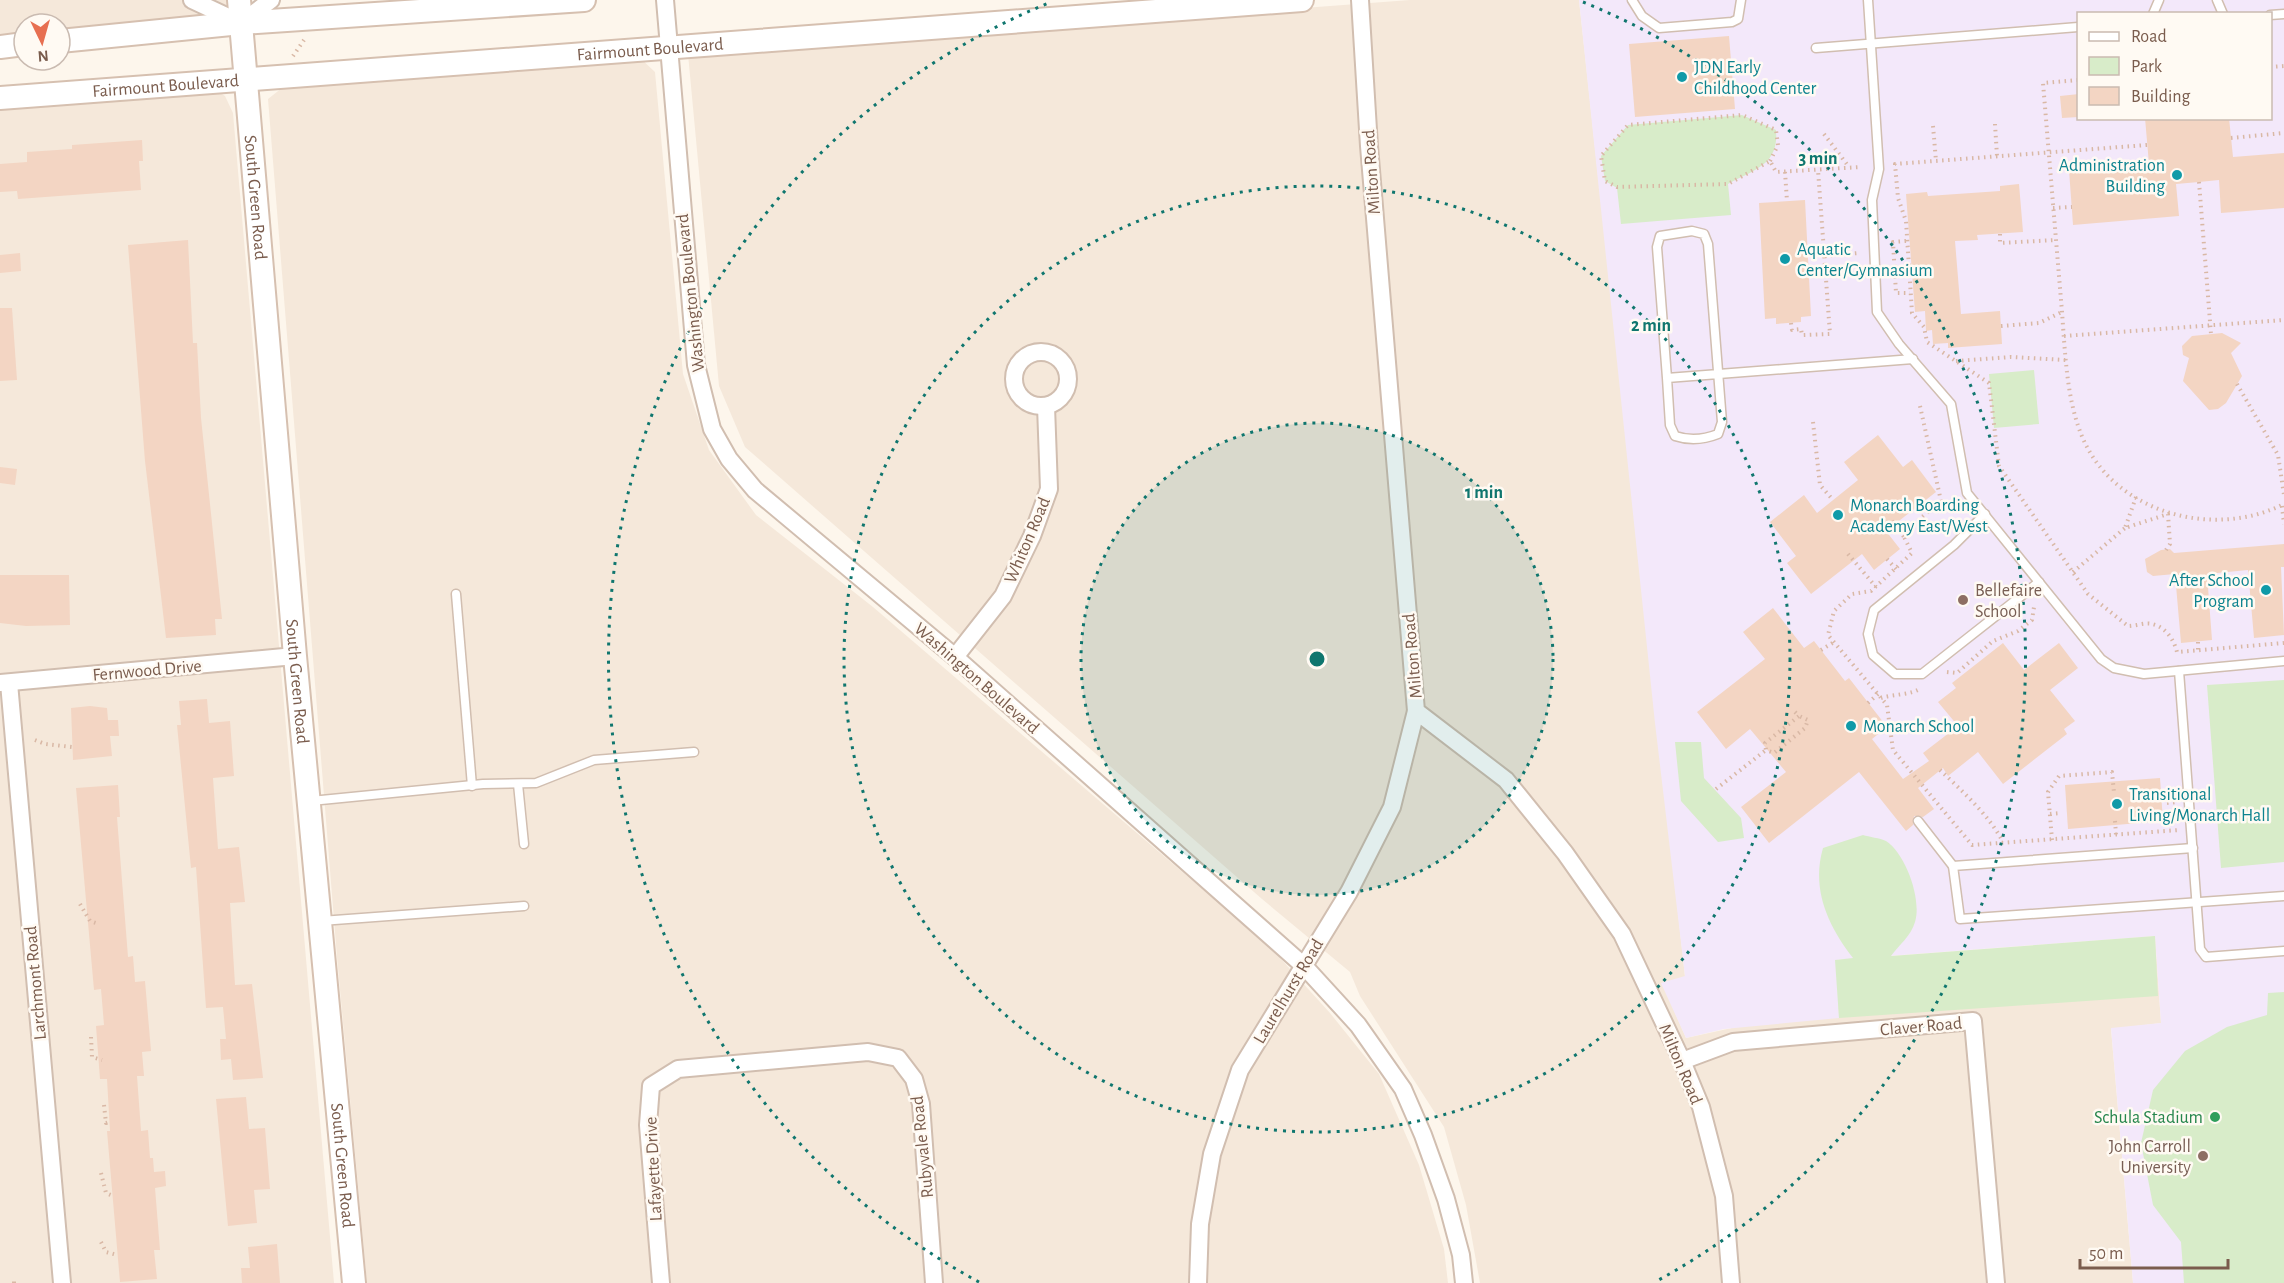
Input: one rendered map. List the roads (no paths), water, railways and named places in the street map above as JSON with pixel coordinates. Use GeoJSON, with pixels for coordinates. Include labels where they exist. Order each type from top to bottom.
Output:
{"type":"FeatureCollection","features":[{"type":"Feature","properties":{"kind":"main road","name":"South Green Road"},"geometry":{"type":"LineString","coordinates":[[239,0],[295,656],[354,1283]]}},
{"type":"Feature","properties":{"kind":"main road"},"geometry":{"type":"LineString","coordinates":[[72,40],[241,23],[584,0]]}},
{"type":"Feature","properties":{"kind":"main road","name":"Fairmount Boulevard"},"geometry":{"type":"LineString","coordinates":[[0,98],[1302,0]]}},
{"type":"Feature","properties":{"kind":"street"},"geometry":{"type":"LineString","coordinates":[[192,0],[241,23],[271,0]]}},
{"type":"Feature","properties":{"kind":"street","name":"Washington Boulevard"},"geometry":{"type":"LineString","coordinates":[[665,0],[696,365],[712,429],[729,459],[755,490],[955,657],[1304,966],[1358,1024],[1403,1089],[1446,1199],[1461,1255],[1464,1283]]}},
{"type":"Feature","properties":{"kind":"street","name":"Milton Road"},"geometry":{"type":"LineString","coordinates":[[1360,0],[1369,146],[1416,711],[1506,780],[1565,853],[1622,934],[1682,1061],[1701,1107],[1724,1196],[1731,1283]]}},
{"type":"Feature","properties":{"kind":"street","name":"Whiton Road"},"geometry":{"type":"LineString","coordinates":[[955,657],[1003,596],[1032,536],[1048,489],[1046,406]]}},
{"type":"Feature","properties":{"kind":"street","name":"Fernwood Drive"},"geometry":{"type":"LineString","coordinates":[[4,683],[295,656]]}},
{"type":"Feature","properties":{"kind":"street","name":"Larchmont Road"},"geometry":{"type":"LineString","coordinates":[[4,683],[62,1283]]}},
{"type":"Feature","properties":{"kind":"street","name":"Laurelhurst Road"},"geometry":{"type":"LineString","coordinates":[[1198,1283],[1200,1224],[1212,1154],[1240,1070],[1349,892],[1392,807],[1416,711]]}},
{"type":"Feature","properties":{"kind":"street","name":"Claver Road"},"geometry":{"type":"LineString","coordinates":[[1682,1061],[1732,1042],[1974,1021],[1995,1283]]}},
{"type":"Feature","properties":{"kind":"street","name":"Rubyvale Road"},"geometry":{"type":"LineString","coordinates":[[785,1059],[868,1052],[898,1058],[914,1078],[921,1104],[934,1283]]}},
{"type":"Feature","properties":{"kind":"street","name":"Lafayette Drive"},"geometry":{"type":"LineString","coordinates":[[660,1283],[648,1125],[651,1086],[678,1069],[785,1059]]}},
{"type":"Feature","properties":{"kind":"lane"},"geometry":{"type":"LineString","coordinates":[[1632,0],[1642,16],[1659,28],[1732,22],[1738,19],[1741,13],[1741,0]]}},
{"type":"Feature","properties":{"kind":"lane"},"geometry":{"type":"LineString","coordinates":[[1868,0],[1879,169],[1872,200],[1877,312],[1899,344],[1951,404],[1967,493],[2101,659],[2114,668],[2144,674],[2284,661]]}},
{"type":"Feature","properties":{"kind":"lane"},"geometry":{"type":"LineString","coordinates":[[1816,48],[2077,27]]}},
{"type":"Feature","properties":{"kind":"lane"},"geometry":{"type":"LineString","coordinates":[[1692,231],[1704,234],[1708,244],[1722,422],[1718,434],[1707,438],[1687,440],[1675,436],[1670,424],[1667,378],[1657,247],[1660,236],[1692,231]]}},
{"type":"Feature","properties":{"kind":"lane"},"geometry":{"type":"LineString","coordinates":[[1667,378],[1913,358]]}},
{"type":"Feature","properties":{"kind":"lane"},"geometry":{"type":"LineString","coordinates":[[1985,514],[1954,545],[1874,610],[1868,634],[1873,655],[1895,674],[1922,674],[2039,582]]}},
{"type":"Feature","properties":{"kind":"lane"},"geometry":{"type":"LineString","coordinates":[[456,594],[472,786]]}},
{"type":"Feature","properties":{"kind":"lane"},"geometry":{"type":"LineString","coordinates":[[2180,671],[2200,949],[2206,957],[2284,951]]}},
{"type":"Feature","properties":{"kind":"lane"},"geometry":{"type":"LineString","coordinates":[[310,801],[472,786],[536,783],[594,760],[694,752]]}},
{"type":"Feature","properties":{"kind":"lane"},"geometry":{"type":"LineString","coordinates":[[518,784],[524,844]]}},
{"type":"Feature","properties":{"kind":"lane"},"geometry":{"type":"LineString","coordinates":[[1918,821],[1953,866],[1960,919],[2284,896]]}},
{"type":"Feature","properties":{"kind":"lane"},"geometry":{"type":"LineString","coordinates":[[1953,866],[2193,848]]}},
{"type":"Feature","properties":{"kind":"lane"},"geometry":{"type":"LineString","coordinates":[[321,921],[524,906]]}},
{"type":"Feature","properties":{"kind":"place","name":"JDN Early Childhood Center"},"geometry":{"type":"Point","coordinates":[1682,77]}},
{"type":"Feature","properties":{"kind":"place","name":"Administration Building"},"geometry":{"type":"Point","coordinates":[2177,175]}},
{"type":"Feature","properties":{"kind":"place","name":"Aquatic Center/Gymnasium"},"geometry":{"type":"Point","coordinates":[1785,259]}},
{"type":"Feature","properties":{"kind":"place","name":"Monarch Boarding Academy East/West"},"geometry":{"type":"Point","coordinates":[1838,515]}},
{"type":"Feature","properties":{"kind":"place","name":"After School Program"},"geometry":{"type":"Point","coordinates":[2266,590]}},
{"type":"Feature","properties":{"kind":"place","name":"Bellefaire School"},"geometry":{"type":"Point","coordinates":[1963,600]}},
{"type":"Feature","properties":{"kind":"place","name":"Monarch School"},"geometry":{"type":"Point","coordinates":[1851,726]}},
{"type":"Feature","properties":{"kind":"place","name":"Transitional Living/Monarch Hall"},"geometry":{"type":"Point","coordinates":[2117,804]}},
{"type":"Feature","properties":{"kind":"place","name":"Schula Stadium"},"geometry":{"type":"Point","coordinates":[2215,1117]}},
{"type":"Feature","properties":{"kind":"place","name":"John Carroll University"},"geometry":{"type":"Point","coordinates":[2203,1156]}}]}
